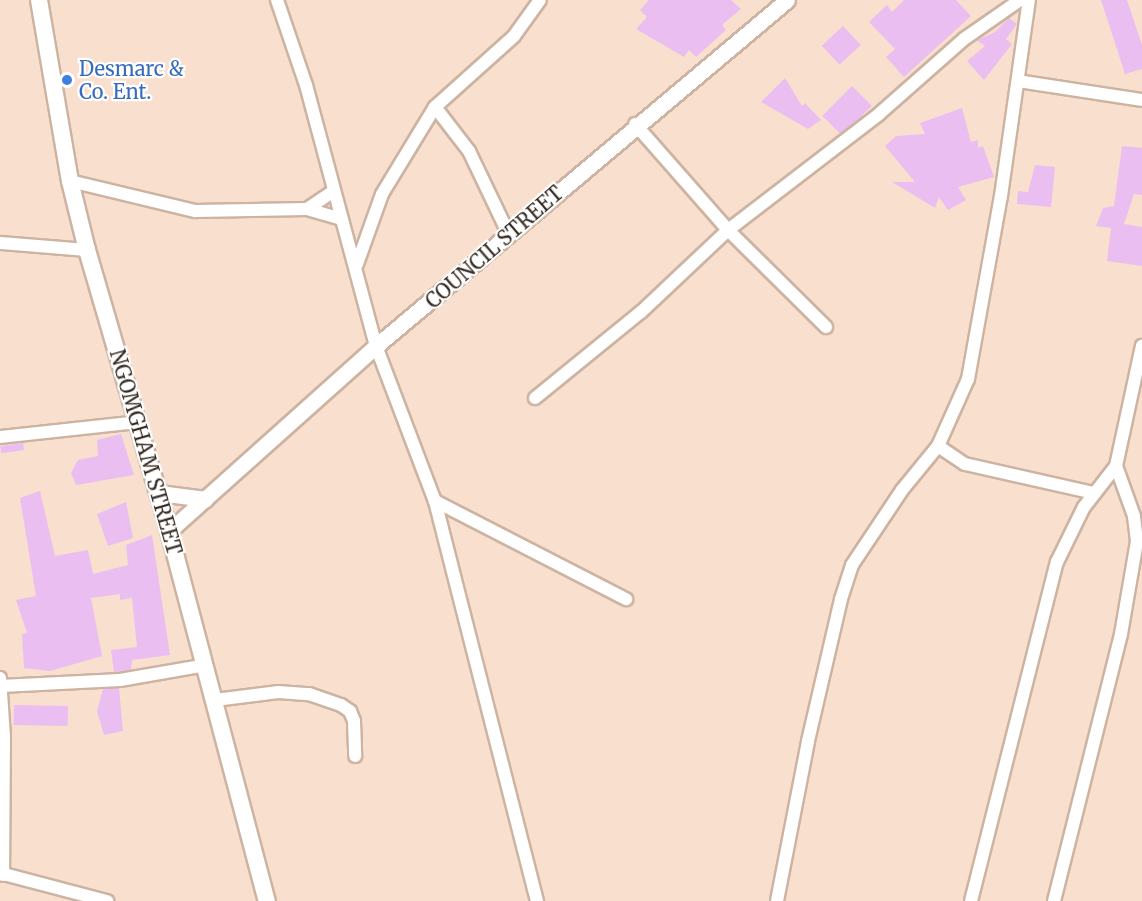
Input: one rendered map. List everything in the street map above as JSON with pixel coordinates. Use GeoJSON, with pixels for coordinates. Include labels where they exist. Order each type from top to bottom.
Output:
{"type":"FeatureCollection","features":[{"type":"Feature","properties":{"kind":"main road","name":"NGOMGHAM STREET"},"geometry":{"type":"LineString","coordinates":[[39,0],[70,181],[87,250],[159,493],[267,901]]}},
{"type":"Feature","properties":{"kind":"street"},"geometry":{"type":"LineString","coordinates":[[277,0],[306,85],[332,192],[357,264],[376,346],[435,501],[537,901]]}},
{"type":"Feature","properties":{"kind":"street"},"geometry":{"type":"LineString","coordinates":[[357,264],[382,194],[435,107],[514,36],[540,0]]}},
{"type":"Feature","properties":{"kind":"street","name":"COUNCIL STREET"},"geometry":{"type":"LineString","coordinates":[[169,531],[376,346],[509,235],[635,124],[787,0]]}},
{"type":"Feature","properties":{"kind":"street"},"geometry":{"type":"LineString","coordinates":[[535,398],[641,312],[728,230],[879,114],[964,39],[1020,0]]}},
{"type":"Feature","properties":{"kind":"street"},"geometry":{"type":"LineString","coordinates":[[777,901],[811,730],[841,599],[852,565],[902,490],[938,446],[968,380],[1018,81],[1029,0]]}},
{"type":"Feature","properties":{"kind":"street"},"geometry":{"type":"LineString","coordinates":[[1018,81],[1142,100]]}},
{"type":"Feature","properties":{"kind":"street"},"geometry":{"type":"LineString","coordinates":[[435,107],[470,151],[509,235]]}},
{"type":"Feature","properties":{"kind":"street"},"geometry":{"type":"LineString","coordinates":[[635,124],[728,230],[826,327]]}},
{"type":"Feature","properties":{"kind":"street"},"geometry":{"type":"LineString","coordinates":[[70,181],[195,211],[307,209],[342,219]]}},
{"type":"Feature","properties":{"kind":"street"},"geometry":{"type":"LineString","coordinates":[[307,209],[332,192]]}},
{"type":"Feature","properties":{"kind":"street"},"geometry":{"type":"LineString","coordinates":[[0,243],[87,250]]}},
{"type":"Feature","properties":{"kind":"street"},"geometry":{"type":"LineString","coordinates":[[971,901],[1057,562],[1094,493],[1116,466],[1142,345]]}},
{"type":"Feature","properties":{"kind":"street"},"geometry":{"type":"LineString","coordinates":[[0,437],[138,422]]}},
{"type":"Feature","properties":{"kind":"street"},"geometry":{"type":"LineString","coordinates":[[938,446],[965,465],[1094,493]]}},
{"type":"Feature","properties":{"kind":"street"},"geometry":{"type":"LineString","coordinates":[[1054,901],[1121,634],[1137,541],[1128,498],[1116,466]]}},
{"type":"Feature","properties":{"kind":"street"},"geometry":{"type":"LineString","coordinates":[[159,493],[206,499]]}},
{"type":"Feature","properties":{"kind":"street"},"geometry":{"type":"LineString","coordinates":[[1128,498],[1142,500]]}},
{"type":"Feature","properties":{"kind":"street"},"geometry":{"type":"LineString","coordinates":[[435,501],[626,599]]}},
{"type":"Feature","properties":{"kind":"street"},"geometry":{"type":"LineString","coordinates":[[1,686],[120,680],[206,665]]}},
{"type":"Feature","properties":{"kind":"street"},"geometry":{"type":"LineString","coordinates":[[0,678],[2,874],[107,901]]}},
{"type":"Feature","properties":{"kind":"street"},"geometry":{"type":"LineString","coordinates":[[215,700],[278,692],[309,694],[341,705],[350,711],[354,721],[355,756]]}},
{"type":"Feature","properties":{"kind":"building"},"geometry":{"type":"Polygon","coordinates":[[[649,0],[731,0],[741,9],[722,25],[726,30],[696,57],[689,50],[684,57],[636,29],[647,17],[640,10],[649,0]]]}},
{"type":"Feature","properties":{"kind":"building"},"geometry":{"type":"Polygon","coordinates":[[[904,0],[956,0],[971,16],[904,77],[886,57],[895,49],[869,22],[887,5],[892,12],[904,0]]]}},
{"type":"Feature","properties":{"kind":"building"},"geometry":{"type":"Polygon","coordinates":[[[1101,0],[1127,0],[1142,45],[1142,69],[1125,74],[1101,0]]]}},
{"type":"Feature","properties":{"kind":"building"},"geometry":{"type":"Polygon","coordinates":[[[1009,18],[1017,24],[1006,39],[1012,44],[984,80],[967,61],[985,46],[977,40],[995,32],[1009,18]]]}},
{"type":"Feature","properties":{"kind":"building"},"geometry":{"type":"Polygon","coordinates":[[[843,26],[861,45],[840,65],[822,46],[843,26]]]}},
{"type":"Feature","properties":{"kind":"building"},"geometry":{"type":"Polygon","coordinates":[[[785,78],[802,106],[805,103],[821,120],[808,129],[761,102],[785,78]]]}},
{"type":"Feature","properties":{"kind":"building"},"geometry":{"type":"Polygon","coordinates":[[[852,86],[872,106],[842,135],[822,116],[852,86]]]}},
{"type":"Feature","properties":{"kind":"building"},"geometry":{"type":"Polygon","coordinates":[[[962,108],[971,142],[978,140],[978,148],[983,146],[994,177],[958,187],[966,200],[948,210],[939,197],[935,208],[892,182],[915,182],[885,146],[896,136],[925,134],[920,123],[962,108]]]}},
{"type":"Feature","properties":{"kind":"building"},"geometry":{"type":"Polygon","coordinates":[[[1122,146],[1142,148],[1142,195],[1134,194],[1124,224],[1142,227],[1142,266],[1107,261],[1111,228],[1096,226],[1103,208],[1114,206],[1122,146]]]}},
{"type":"Feature","properties":{"kind":"building"},"geometry":{"type":"Polygon","coordinates":[[[1035,165],[1055,167],[1051,207],[1017,204],[1018,191],[1028,192],[1035,165]]]}},
{"type":"Feature","properties":{"kind":"building"},"geometry":{"type":"Polygon","coordinates":[[[121,434],[134,475],[76,485],[71,473],[78,460],[98,456],[97,440],[121,434]]]}},
{"type":"Feature","properties":{"kind":"building"},"geometry":{"type":"Polygon","coordinates":[[[23,443],[24,450],[1,453],[0,446],[23,443]]]}},
{"type":"Feature","properties":{"kind":"building"},"geometry":{"type":"Polygon","coordinates":[[[40,491],[55,556],[88,550],[93,574],[128,565],[126,545],[152,535],[170,655],[132,660],[131,670],[114,672],[111,650],[137,647],[132,598],[120,600],[120,594],[91,598],[102,656],[50,671],[24,668],[22,634],[27,633],[16,600],[36,596],[20,498],[40,491]]]}},
{"type":"Feature","properties":{"kind":"building"},"geometry":{"type":"Polygon","coordinates":[[[126,502],[133,538],[108,546],[97,514],[126,502]]]}},
{"type":"Feature","properties":{"kind":"building"},"geometry":{"type":"Polygon","coordinates":[[[119,688],[123,731],[104,735],[97,711],[103,689],[119,688]]]}},
{"type":"Feature","properties":{"kind":"building"},"geometry":{"type":"Polygon","coordinates":[[[14,705],[68,706],[68,726],[14,725],[14,705]]]}},
{"type":"Feature","properties":{"kind":"place","name":"Desmarc & Co. Ent."},"geometry":{"type":"Point","coordinates":[67,80]}}]}
